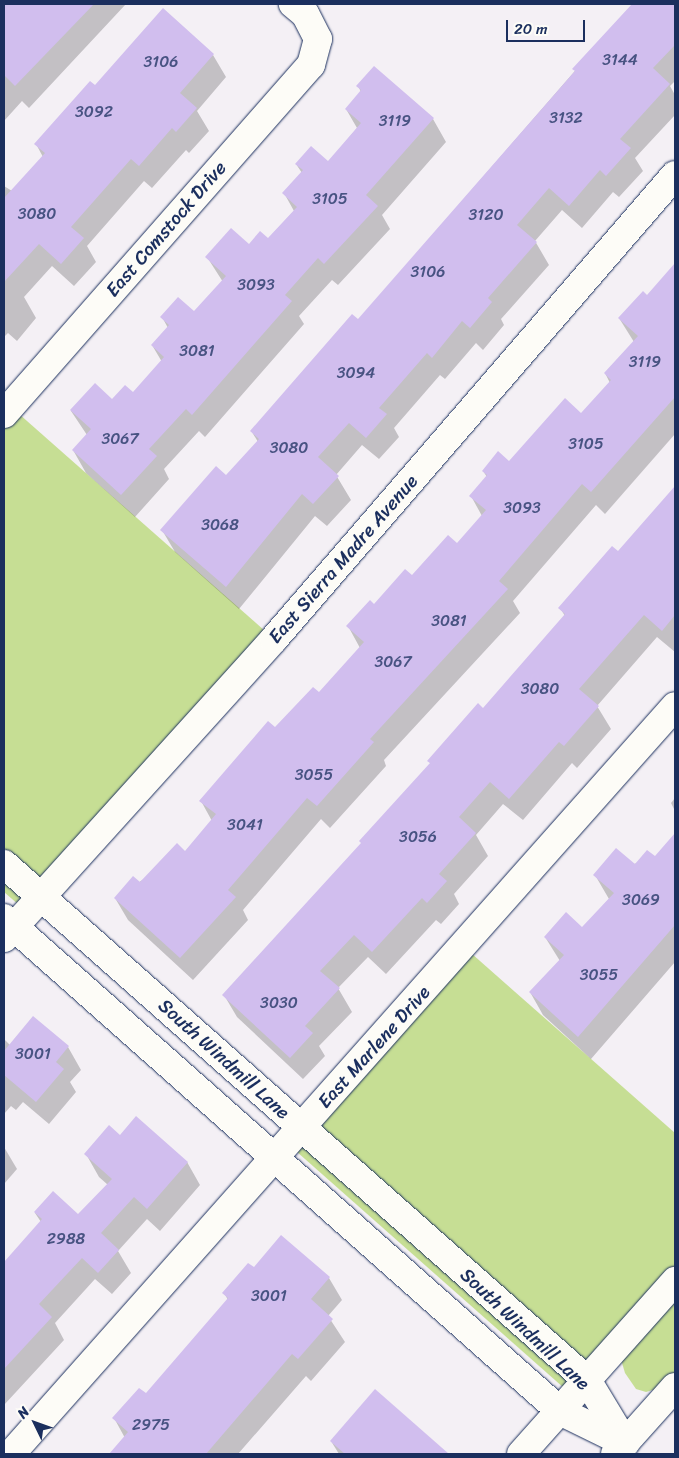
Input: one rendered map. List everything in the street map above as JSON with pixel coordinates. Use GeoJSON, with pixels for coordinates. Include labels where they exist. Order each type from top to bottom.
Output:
{"type":"FeatureCollection","features":[{"type":"Feature","properties":{"kind":"street","name":"East Comstock Drive"},"geometry":{"type":"LineString","coordinates":[[4,414],[311,65],[318,39],[305,14],[293,4]]}},
{"type":"Feature","properties":{"kind":"street","name":"East Sierra Madre Avenue"},"geometry":{"type":"LineString","coordinates":[[7,928],[41,897],[274,639],[675,175]]}},
{"type":"Feature","properties":{"kind":"street","name":"East Marlene Drive"},"geometry":{"type":"LineString","coordinates":[[11,1454],[675,706]]}},
{"type":"Feature","properties":{"kind":"street","name":"South Windmill Lane"},"geometry":{"type":"LineString","coordinates":[[4,864],[587,1380],[620,1449]]}},
{"type":"Feature","properties":{"kind":"street","name":"South Windmill Lane"},"geometry":{"type":"LineString","coordinates":[[7,928],[274,1159],[560,1411],[620,1449]]}},
{"type":"Feature","properties":{"kind":"street"},"geometry":{"type":"LineString","coordinates":[[521,1454],[675,1281]]}},
{"type":"Feature","properties":{"kind":"street"},"geometry":{"type":"LineString","coordinates":[[620,1449],[675,1387]]}},
{"type":"Feature","properties":{"kind":"green space"},"geometry":{"type":"Polygon","coordinates":[[[10,406],[274,639],[27,912],[4,892],[4,414],[10,406]]]}},
{"type":"Feature","properties":{"kind":"green space"},"geometry":{"type":"Polygon","coordinates":[[[463,946],[675,1133],[675,1281],[573,1396],[288,1144],[463,946]]]}},
{"type":"Feature","properties":{"kind":"green space"},"geometry":{"type":"Polygon","coordinates":[[[675,1294],[675,1375],[666,1386],[646,1392],[636,1389],[625,1373],[620,1356],[675,1294]]]}},
{"type":"Feature","properties":{"kind":"building"},"geometry":{"type":"Polygon","coordinates":[[[4,4],[94,4],[15,86],[4,75],[4,4]]]}},
{"type":"Feature","properties":{"kind":"building"},"geometry":{"type":"Polygon","coordinates":[[[632,4],[675,4],[675,45],[653,68],[670,84],[620,139],[631,148],[606,176],[600,170],[569,206],[549,188],[517,225],[537,242],[488,298],[492,302],[470,328],[462,321],[432,358],[427,353],[379,408],[387,414],[366,438],[349,423],[318,457],[339,476],[313,504],[302,494],[226,587],[160,530],[216,466],[226,475],[259,439],[250,431],[352,314],[358,319],[575,71],[572,69],[632,4]]]}},
{"type":"Feature","properties":{"kind":"building"},"geometry":{"type":"Polygon","coordinates":[[[163,8],[214,54],[180,93],[197,108],[176,132],[172,128],[139,166],[131,159],[71,227],[84,238],[61,264],[39,244],[4,282],[4,198],[45,153],[34,144],[90,81],[95,85],[163,8]]]}},
{"type":"Feature","properties":{"kind":"building"},"geometry":{"type":"Polygon","coordinates":[[[374,66],[434,118],[366,195],[378,206],[324,264],[318,258],[285,295],[292,301],[192,415],[186,409],[149,449],[157,456],[121,495],[72,450],[91,429],[70,410],[95,383],[112,399],[125,385],[133,392],[164,357],[151,345],[169,325],[160,317],[178,297],[194,311],[226,276],[205,257],[231,228],[249,244],[260,231],[268,238],[297,207],[282,193],[303,170],[295,164],[311,146],[328,161],[361,123],[345,109],[361,90],[356,86],[374,66]]]}},
{"type":"Feature","properties":{"kind":"building"},"geometry":{"type":"Polygon","coordinates":[[[675,263],[675,397],[591,492],[582,484],[499,581],[508,589],[370,739],[374,742],[317,806],[307,798],[228,890],[236,897],[180,958],[114,898],[133,876],[140,882],[177,843],[185,851],[216,814],[199,801],[268,721],[275,727],[313,687],[319,692],[364,642],[346,626],[370,600],[374,604],[405,569],[412,575],[448,535],[457,543],[486,510],[469,496],[487,475],[482,471],[498,451],[509,461],[565,398],[581,413],[611,380],[604,373],[638,336],[618,318],[643,291],[647,295],[675,263]]]}},
{"type":"Feature","properties":{"kind":"building"},"geometry":{"type":"Polygon","coordinates":[[[675,486],[675,615],[662,631],[644,615],[579,689],[599,706],[564,746],[559,742],[509,799],[490,782],[459,817],[476,833],[439,874],[447,881],[427,903],[422,898],[372,952],[354,935],[320,971],[340,988],[305,1026],[313,1033],[290,1058],[222,995],[361,843],[359,841],[430,763],[427,761],[478,703],[483,708],[565,614],[558,608],[612,546],[618,551],[675,486]]]}},
{"type":"Feature","properties":{"kind":"building"},"geometry":{"type":"Polygon","coordinates":[[[675,833],[675,925],[578,1037],[529,992],[564,955],[544,937],[566,912],[582,927],[614,893],[593,875],[616,848],[635,864],[647,850],[655,856],[675,833]]]}},
{"type":"Feature","properties":{"kind":"building"},"geometry":{"type":"Polygon","coordinates":[[[33,1016],[69,1046],[56,1062],[64,1069],[36,1102],[4,1075],[4,1051],[33,1016]]]}},
{"type":"Feature","properties":{"kind":"building"},"geometry":{"type":"Polygon","coordinates":[[[136,1116],[188,1162],[147,1209],[134,1197],[101,1233],[119,1250],[98,1273],[82,1258],[39,1304],[52,1317],[4,1369],[4,1262],[42,1219],[34,1212],[53,1191],[78,1214],[112,1179],[84,1154],[109,1125],[120,1135],[136,1116]]]}},
{"type":"Feature","properties":{"kind":"building"},"geometry":{"type":"Polygon","coordinates":[[[281,1235],[330,1277],[311,1299],[333,1319],[298,1359],[292,1354],[206,1454],[109,1454],[128,1432],[112,1418],[139,1388],[146,1393],[228,1298],[222,1293],[248,1263],[254,1267],[281,1235]]]}},
{"type":"Feature","properties":{"kind":"building"},"geometry":{"type":"Polygon","coordinates":[[[375,1389],[449,1454],[345,1454],[330,1441],[375,1389]]]}}]}
